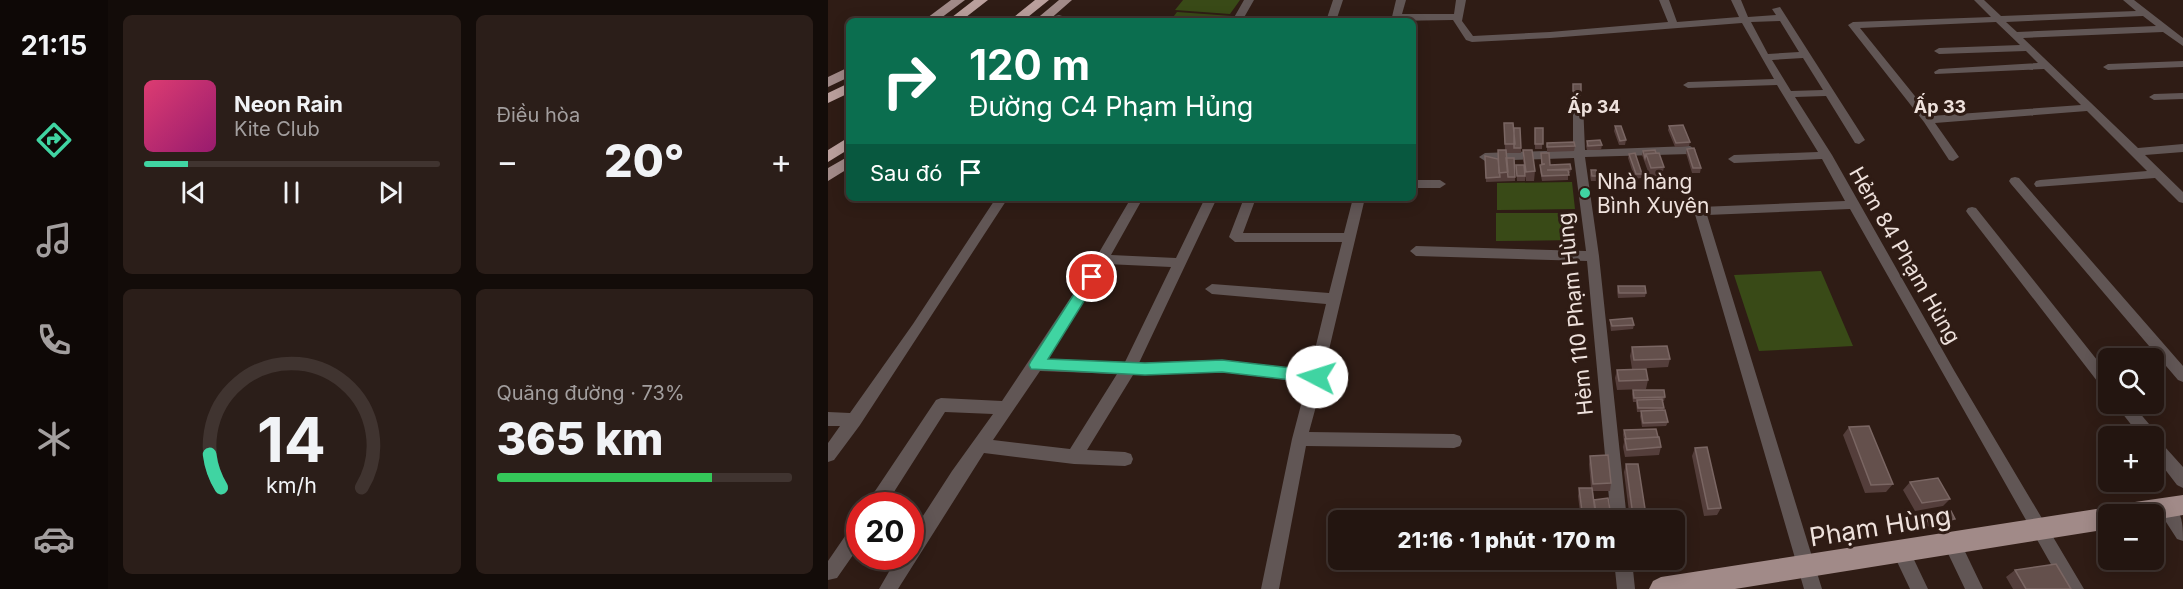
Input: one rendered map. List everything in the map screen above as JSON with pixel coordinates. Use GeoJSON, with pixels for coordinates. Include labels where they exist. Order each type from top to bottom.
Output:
{"type":"FeatureCollection","features":[{"type":"Feature","properties":{"kind":"highway"},"geometry":{"type":"LineString","coordinates":[[957,18],[982,0]]}},
{"type":"Feature","properties":{"kind":"highway"},"geometry":{"type":"LineString","coordinates":[[1019,18],[1043,0]]}},
{"type":"Feature","properties":{"kind":"highway"},"geometry":{"type":"LineString","coordinates":[[828,99],[846,89]]}},
{"type":"Feature","properties":{"kind":"highway"},"geometry":{"type":"LineString","coordinates":[[828,157],[846,144]]}},
{"type":"Feature","properties":{"kind":"main road"},"geometry":{"type":"LineString","coordinates":[[933,18],[959,0]]}},
{"type":"Feature","properties":{"kind":"main road"},"geometry":{"type":"LineString","coordinates":[[1044,18],[1066,0]]}},
{"type":"Feature","properties":{"kind":"main road"},"geometry":{"type":"LineString","coordinates":[[828,83],[846,73]]}},
{"type":"Feature","properties":{"kind":"main road"},"geometry":{"type":"LineString","coordinates":[[828,177],[846,163]]}},
{"type":"Feature","properties":{"kind":"main road","name":"Phạm Hùng"},"geometry":{"type":"LineString","coordinates":[[1661,589],[2098,520]]}},
{"type":"Feature","properties":{"kind":"street"},"geometry":{"type":"LineString","coordinates":[[1239,18],[1249,0]]}},
{"type":"Feature","properties":{"kind":"street"},"geometry":{"type":"LineString","coordinates":[[1332,18],[1338,0]]}},
{"type":"Feature","properties":{"kind":"street"},"geometry":{"type":"LineString","coordinates":[[1397,18],[1401,0]]}},
{"type":"Feature","properties":{"kind":"street"},"geometry":{"type":"LineString","coordinates":[[1461,0],[1457,17],[1458,25],[1472,39],[1569,35],[1744,19],[1780,13],[1860,140]]}},
{"type":"Feature","properties":{"kind":"street"},"geometry":{"type":"LineString","coordinates":[[1664,0],[1673,24]]}},
{"type":"Feature","properties":{"kind":"street","name":"Hẻm 84 Phạm Hùng"},"geometry":{"type":"LineString","coordinates":[[1736,0],[1744,19],[1780,82],[1826,155],[2039,530],[2075,589]]}},
{"type":"Feature","properties":{"kind":"street"},"geometry":{"type":"LineString","coordinates":[[1979,0],[2183,199]]}},
{"type":"Feature","properties":{"kind":"street"},"geometry":{"type":"LineString","coordinates":[[2128,0],[2183,43]]}},
{"type":"Feature","properties":{"kind":"street"},"geometry":{"type":"LineString","coordinates":[[1953,157],[1928,120],[1853,25],[2145,13]]}},
{"type":"Feature","properties":{"kind":"street"},"geometry":{"type":"LineString","coordinates":[[1416,18],[1457,17]]}},
{"type":"Feature","properties":{"kind":"street"},"geometry":{"type":"LineString","coordinates":[[2014,34],[2165,29]]}},
{"type":"Feature","properties":{"kind":"street"},"geometry":{"type":"LineString","coordinates":[[1939,51],[2028,48]]}},
{"type":"Feature","properties":{"kind":"street"},"geometry":{"type":"LineString","coordinates":[[1766,57],[1805,55]]}},
{"type":"Feature","properties":{"kind":"street"},"geometry":{"type":"LineString","coordinates":[[2108,67],[2183,64]]}},
{"type":"Feature","properties":{"kind":"street"},"geometry":{"type":"LineString","coordinates":[[1940,72],[2046,66]]}},
{"type":"Feature","properties":{"kind":"street"},"geometry":{"type":"LineString","coordinates":[[1688,86],[1780,82]]}},
{"type":"Feature","properties":{"kind":"street"},"geometry":{"type":"LineString","coordinates":[[1787,94],[1830,93]]}},
{"type":"Feature","properties":{"kind":"street"},"geometry":{"type":"LineString","coordinates":[[2154,97],[2183,96]]}},
{"type":"Feature","properties":{"kind":"street","name":"Hẻm 110 Phạm Hùng"},"geometry":{"type":"LineString","coordinates":[[1578,103],[1579,155],[1593,256],[1618,510]]}},
{"type":"Feature","properties":{"kind":"street"},"geometry":{"type":"LineString","coordinates":[[1928,120],[2090,108]]}},
{"type":"Feature","properties":{"kind":"street"},"geometry":{"type":"LineString","coordinates":[[2135,152],[2183,148]]}},
{"type":"Feature","properties":{"kind":"street"},"geometry":{"type":"LineString","coordinates":[[1485,157],[1690,150]]}},
{"type":"Feature","properties":{"kind":"street"},"geometry":{"type":"LineString","coordinates":[[1734,159],[1826,155]]}},
{"type":"Feature","properties":{"kind":"street"},"geometry":{"type":"LineString","coordinates":[[2040,184],[2157,174]]}},
{"type":"Feature","properties":{"kind":"street"},"geometry":{"type":"LineString","coordinates":[[2015,181],[2183,376]]}},
{"type":"Feature","properties":{"kind":"street"},"geometry":{"type":"LineString","coordinates":[[1416,184],[1440,184]]}},
{"type":"Feature","properties":{"kind":"street"},"geometry":{"type":"LineString","coordinates":[[828,454],[855,420],[933,306],[1000,201]]}},
{"type":"Feature","properties":{"kind":"street"},"geometry":{"type":"LineString","coordinates":[[924,531],[1036,365],[1135,201]]}},
{"type":"Feature","properties":{"kind":"street"},"geometry":{"type":"LineString","coordinates":[[1074,456],[1129,368],[1210,201]]}},
{"type":"Feature","properties":{"kind":"street"},"geometry":{"type":"LineString","coordinates":[[1249,201],[1235,237],[1349,238]]}},
{"type":"Feature","properties":{"kind":"street"},"geometry":{"type":"LineString","coordinates":[[1270,589],[1299,439],[1317,377],[1333,299],[1358,201]]}},
{"type":"Feature","properties":{"kind":"street"},"geometry":{"type":"LineString","coordinates":[[1813,589],[1700,212],[1853,205]]}},
{"type":"Feature","properties":{"kind":"street"},"geometry":{"type":"LineString","coordinates":[[1972,211],[2098,372]]}},
{"type":"Feature","properties":{"kind":"street"},"geometry":{"type":"LineString","coordinates":[[1416,251],[1593,256]]}},
{"type":"Feature","properties":{"kind":"street"},"geometry":{"type":"LineString","coordinates":[[1102,259],[1179,263]]}},
{"type":"Feature","properties":{"kind":"street"},"geometry":{"type":"LineString","coordinates":[[1212,289],[1333,299]]}},
{"type":"Feature","properties":{"kind":"street"},"geometry":{"type":"LineString","coordinates":[[1036,365],[1129,368],[1222,366],[1317,377]]}},
{"type":"Feature","properties":{"kind":"street"},"geometry":{"type":"LineString","coordinates":[[884,492],[941,405],[1006,408]]}},
{"type":"Feature","properties":{"kind":"street"},"geometry":{"type":"LineString","coordinates":[[2131,414],[2141,426]]}},
{"type":"Feature","properties":{"kind":"street"},"geometry":{"type":"LineString","coordinates":[[828,419],[855,420]]}},
{"type":"Feature","properties":{"kind":"street"},"geometry":{"type":"LineString","coordinates":[[1299,439],[1454,441]]}},
{"type":"Feature","properties":{"kind":"street"},"geometry":{"type":"LineString","coordinates":[[980,445],[1074,456],[1125,459]]}},
{"type":"Feature","properties":{"kind":"street"},"geometry":{"type":"LineString","coordinates":[[2164,456],[2183,480]]}},
{"type":"Feature","properties":{"kind":"street"},"geometry":{"type":"LineString","coordinates":[[2174,507],[2183,533]]}},
{"type":"Feature","properties":{"kind":"street"},"geometry":{"type":"LineString","coordinates":[[1952,543],[1974,589]]}},
{"type":"Feature","properties":{"kind":"street"},"geometry":{"type":"LineString","coordinates":[[831,572],[846,550]]}},
{"type":"Feature","properties":{"kind":"street"},"geometry":{"type":"LineString","coordinates":[[1901,551],[1918,589]]}},
{"type":"Feature","properties":{"kind":"street"},"geometry":{"type":"LineString","coordinates":[[888,589],[900,570]]}},
{"type":"Feature","properties":{"kind":"street"},"geometry":{"type":"LineString","coordinates":[[1624,570],[1626,589]]}},
{"type":"Feature","properties":{"kind":"green space"},"geometry":{"type":"Polygon","coordinates":[[[1183,0],[1240,0],[1230,14],[1175,10],[1183,0]]]}},
{"type":"Feature","properties":{"kind":"green space"},"geometry":{"type":"Polygon","coordinates":[[[1177,12],[1232,16],[1231,18],[1172,18],[1177,12]]]}},
{"type":"Feature","properties":{"kind":"green space"},"geometry":{"type":"Polygon","coordinates":[[[1572,182],[1575,209],[1497,210],[1497,183],[1572,182]]]}},
{"type":"Feature","properties":{"kind":"green space"},"geometry":{"type":"Polygon","coordinates":[[[1496,213],[1574,213],[1577,240],[1496,241],[1496,213]]]}},
{"type":"Feature","properties":{"kind":"green space"},"geometry":{"type":"Polygon","coordinates":[[[1821,271],[1853,346],[1759,351],[1734,275],[1821,271]]]}},
{"type":"Feature","properties":{"kind":"building"},"geometry":{"type":"Polygon","coordinates":[[[1573,84],[1581,84],[1581,91],[1573,91],[1573,84]]]}},
{"type":"Feature","properties":{"kind":"building"},"geometry":{"type":"Polygon","coordinates":[[[1504,123],[1513,123],[1515,144],[1505,144],[1504,123]]]}},
{"type":"Feature","properties":{"kind":"building"},"geometry":{"type":"Polygon","coordinates":[[[1683,125],[1690,142],[1676,143],[1669,126],[1683,125]]]}},
{"type":"Feature","properties":{"kind":"building"},"geometry":{"type":"Polygon","coordinates":[[[1615,126],[1621,126],[1626,140],[1620,141],[1615,126]]]}},
{"type":"Feature","properties":{"kind":"building"},"geometry":{"type":"Polygon","coordinates":[[[1514,128],[1520,128],[1521,148],[1514,148],[1514,128]]]}},
{"type":"Feature","properties":{"kind":"building"},"geometry":{"type":"Polygon","coordinates":[[[1535,128],[1543,128],[1543,144],[1535,144],[1535,128]]]}},
{"type":"Feature","properties":{"kind":"building"},"geometry":{"type":"Polygon","coordinates":[[[1600,140],[1602,145],[1588,146],[1587,141],[1600,140]]]}},
{"type":"Feature","properties":{"kind":"building"},"geometry":{"type":"Polygon","coordinates":[[[1574,142],[1575,146],[1547,147],[1547,143],[1574,142]]]}},
{"type":"Feature","properties":{"kind":"building"},"geometry":{"type":"Polygon","coordinates":[[[1694,148],[1701,168],[1693,168],[1687,149],[1694,148]]]}},
{"type":"Feature","properties":{"kind":"building"},"geometry":{"type":"Polygon","coordinates":[[[1498,150],[1506,150],[1508,172],[1499,173],[1498,150]]]}},
{"type":"Feature","properties":{"kind":"building"},"geometry":{"type":"Polygon","coordinates":[[[1523,150],[1532,150],[1535,171],[1526,172],[1523,150]]]}},
{"type":"Feature","properties":{"kind":"building"},"geometry":{"type":"Polygon","coordinates":[[[1655,150],[1656,153],[1646,154],[1645,158],[1643,151],[1655,150]]]}},
{"type":"Feature","properties":{"kind":"building"},"geometry":{"type":"Polygon","coordinates":[[[1541,153],[1549,153],[1550,165],[1570,164],[1571,169],[1547,170],[1568,170],[1569,175],[1542,176],[1540,165],[1545,164],[1542,164],[1541,153]]]}},
{"type":"Feature","properties":{"kind":"building"},"geometry":{"type":"Polygon","coordinates":[[[1635,153],[1642,174],[1636,174],[1629,154],[1635,153]]]}},
{"type":"Feature","properties":{"kind":"building"},"geometry":{"type":"Polygon","coordinates":[[[1659,153],[1664,167],[1651,168],[1646,154],[1659,153]]]}},
{"type":"Feature","properties":{"kind":"building"},"geometry":{"type":"Polygon","coordinates":[[[1485,156],[1498,159],[1500,177],[1486,178],[1485,156]]]}},
{"type":"Feature","properties":{"kind":"building"},"geometry":{"type":"Polygon","coordinates":[[[1506,158],[1514,158],[1515,177],[1508,177],[1506,158]]]}},
{"type":"Feature","properties":{"kind":"building"},"geometry":{"type":"Polygon","coordinates":[[[1516,165],[1524,165],[1525,176],[1517,176],[1516,165]]]}},
{"type":"Feature","properties":{"kind":"building"},"geometry":{"type":"Polygon","coordinates":[[[1591,170],[1596,170],[1598,176],[1592,176],[1591,170]]]}},
{"type":"Feature","properties":{"kind":"building"},"geometry":{"type":"Polygon","coordinates":[[[1618,286],[1645,286],[1646,293],[1619,293],[1618,286]]]}},
{"type":"Feature","properties":{"kind":"building"},"geometry":{"type":"Polygon","coordinates":[[[1632,318],[1634,325],[1612,326],[1610,320],[1632,318]]]}},
{"type":"Feature","properties":{"kind":"building"},"geometry":{"type":"Polygon","coordinates":[[[1667,346],[1670,359],[1634,360],[1632,347],[1667,346]]]}},
{"type":"Feature","properties":{"kind":"building"},"geometry":{"type":"Polygon","coordinates":[[[1646,369],[1648,380],[1619,381],[1617,370],[1646,369]]]}},
{"type":"Feature","properties":{"kind":"building"},"geometry":{"type":"Polygon","coordinates":[[[1633,390],[1664,390],[1665,397],[1634,398],[1633,390]]]}},
{"type":"Feature","properties":{"kind":"building"},"geometry":{"type":"Polygon","coordinates":[[[1662,399],[1664,408],[1638,408],[1637,400],[1662,399]]]}},
{"type":"Feature","properties":{"kind":"building"},"geometry":{"type":"Polygon","coordinates":[[[1665,410],[1668,422],[1643,423],[1641,411],[1665,410]]]}},
{"type":"Feature","properties":{"kind":"building"},"geometry":{"type":"Polygon","coordinates":[[[1869,426],[1893,484],[1871,485],[1849,427],[1869,426]]]}},
{"type":"Feature","properties":{"kind":"building"},"geometry":{"type":"Polygon","coordinates":[[[1656,429],[1658,437],[1626,439],[1624,430],[1656,429]]]}},
{"type":"Feature","properties":{"kind":"building"},"geometry":{"type":"Polygon","coordinates":[[[1659,437],[1661,447],[1627,450],[1625,439],[1659,437]]]}},
{"type":"Feature","properties":{"kind":"building"},"geometry":{"type":"Polygon","coordinates":[[[1707,447],[1721,508],[1708,509],[1695,448],[1707,447]]]}},
{"type":"Feature","properties":{"kind":"building"},"geometry":{"type":"Polygon","coordinates":[[[1608,455],[1611,483],[1593,484],[1590,456],[1608,455]]]}},
{"type":"Feature","properties":{"kind":"building"},"geometry":{"type":"Polygon","coordinates":[[[1626,464],[1638,464],[1645,510],[1632,510],[1626,464]]]}},
{"type":"Feature","properties":{"kind":"building"},"geometry":{"type":"Polygon","coordinates":[[[1938,478],[1950,499],[1922,503],[1910,482],[1938,478]]]}},
{"type":"Feature","properties":{"kind":"building"},"geometry":{"type":"Polygon","coordinates":[[[1579,488],[1592,488],[1595,510],[1582,510],[1579,488]]]}},
{"type":"Feature","properties":{"kind":"building"},"geometry":{"type":"Polygon","coordinates":[[[1608,498],[1610,510],[1596,510],[1594,500],[1608,498]]]}},
{"type":"Feature","properties":{"kind":"building"},"geometry":{"type":"Polygon","coordinates":[[[1951,511],[1955,519],[1929,523],[1924,516],[1951,511]]]}},
{"type":"Feature","properties":{"kind":"building"},"geometry":{"type":"Polygon","coordinates":[[[2056,564],[2071,589],[2026,589],[2015,570],[2056,564]]]}},
{"type":"Feature","properties":{"kind":"place","name":"Nhà hàng Bình Xuyên"},"geometry":{"type":"Point","coordinates":[1585,193]}},
{"type":"Feature","properties":{"kind":"district","name":"Ấp 34"},"geometry":{"type":"Point","coordinates":[1594,106]}},
{"type":"Feature","properties":{"kind":"district","name":"Ấp 33"},"geometry":{"type":"Point","coordinates":[1940,106]}},
{"type":"Feature","properties":{"kind":"route"},"geometry":{"type":"LineString","coordinates":[[1092,277],[1036,365],[1145,369],[1222,366],[1317,377]]}}]}
